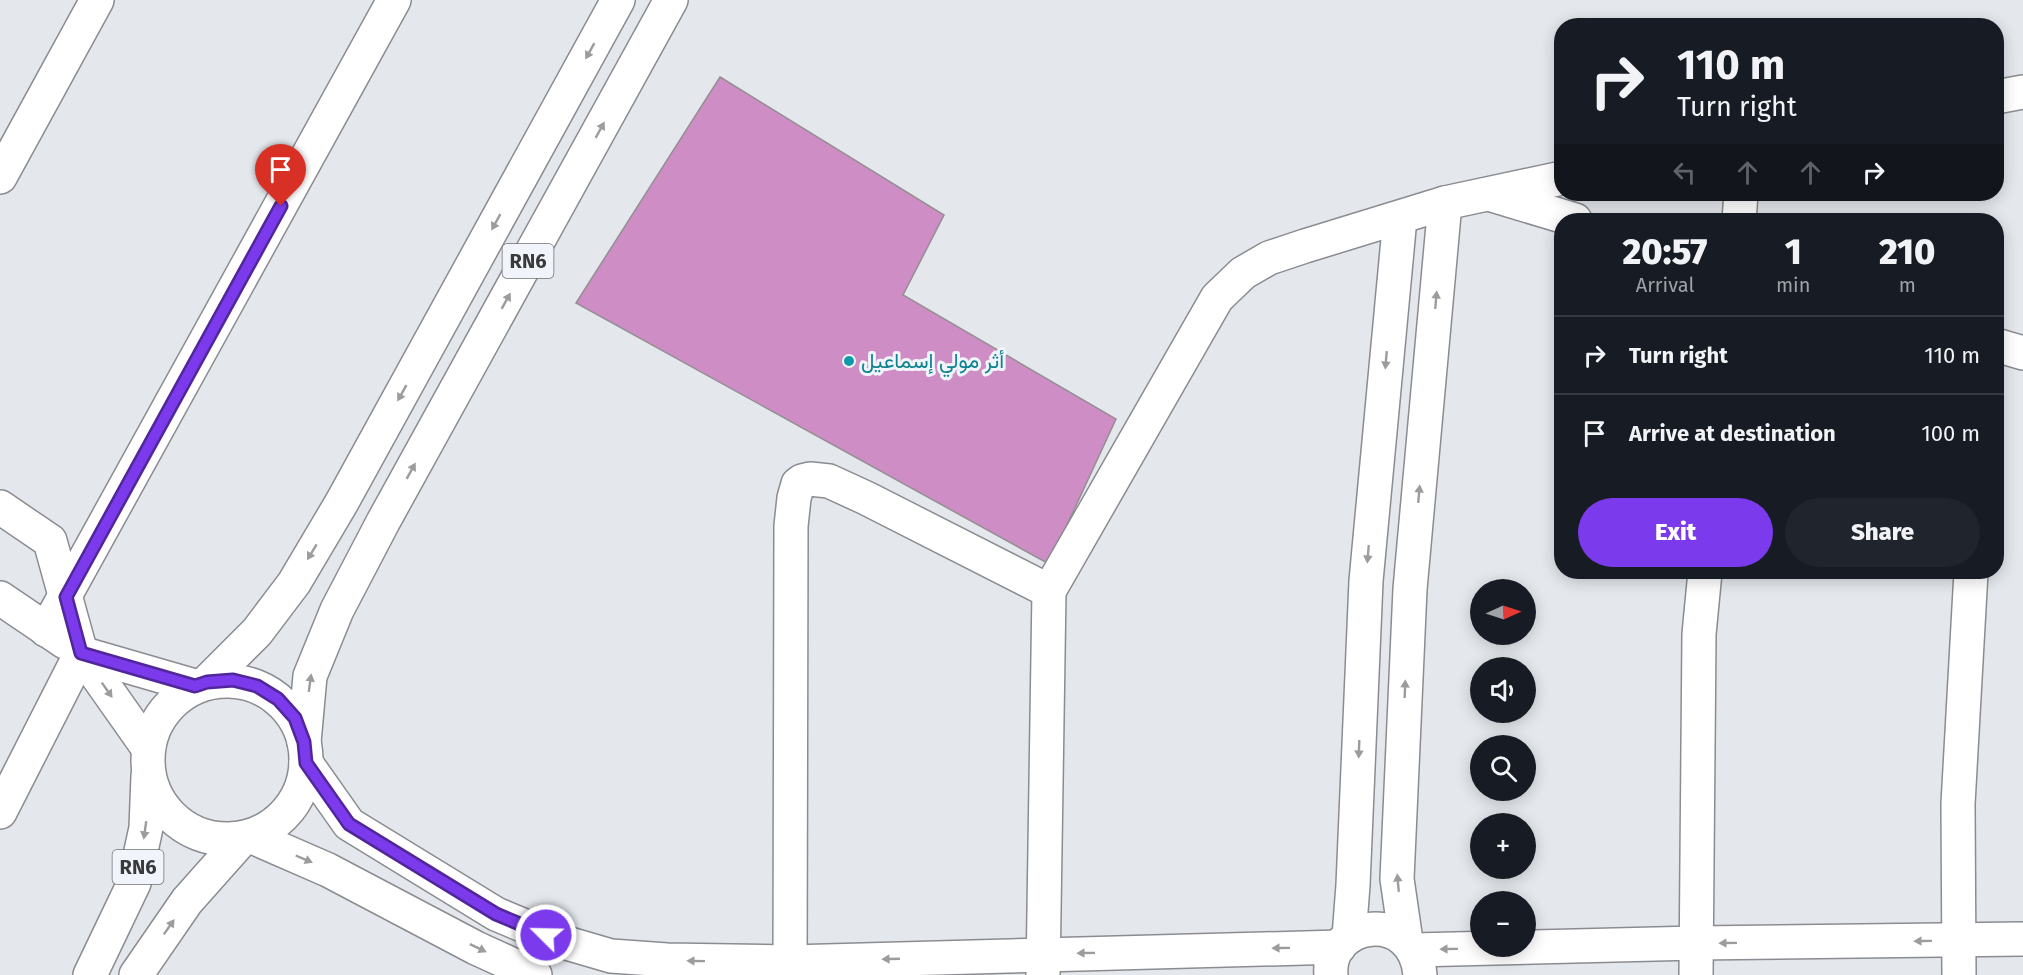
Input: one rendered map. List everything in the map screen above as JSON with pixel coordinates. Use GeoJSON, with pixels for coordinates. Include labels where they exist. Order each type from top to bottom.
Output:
{"type":"FeatureCollection","features":[{"type":"Feature","properties":{"kind":"main road"},"geometry":{"type":"LineString","coordinates":[[0,177],[97,0]]}},
{"type":"Feature","properties":{"kind":"main road"},"geometry":{"type":"LineString","coordinates":[[46,630],[394,0]]}},
{"type":"Feature","properties":{"kind":"main road","name":"RN6"},"geometry":{"type":"LineString","coordinates":[[90,975],[134,883],[146,828],[148,760],[156,722],[172,701],[201,684],[257,632],[294,583],[342,502],[618,0]]}},
{"type":"Feature","properties":{"kind":"main road","name":"RN6"},"geometry":{"type":"LineString","coordinates":[[148,760],[156,796],[171,817],[192,832],[217,839],[247,837],[272,826],[290,809],[302,787],[310,676],[337,610],[383,522],[671,0]]}},
{"type":"Feature","properties":{"kind":"main road"},"geometry":{"type":"LineString","coordinates":[[2004,96],[2023,92]]}},
{"type":"Feature","properties":{"kind":"main road"},"geometry":{"type":"LineString","coordinates":[[1042,964],[1049,591],[1217,298],[1242,273],[1269,258],[1445,203],[1554,180]]}},
{"type":"Feature","properties":{"kind":"main road"},"geometry":{"type":"LineString","coordinates":[[1487,194],[1554,214]]}},
{"type":"Feature","properties":{"kind":"main road"},"geometry":{"type":"LineString","coordinates":[[1413,955],[1397,879],[1410,589],[1445,203]]}},
{"type":"Feature","properties":{"kind":"main road"},"geometry":{"type":"LineString","coordinates":[[1340,953],[1353,885],[1366,581],[1400,218]]}},
{"type":"Feature","properties":{"kind":"main road"},"geometry":{"type":"LineString","coordinates":[[2004,348],[2023,354]]}},
{"type":"Feature","properties":{"kind":"main road"},"geometry":{"type":"LineString","coordinates":[[790,969],[791,526],[798,484],[810,479],[829,481],[1049,591]]}},
{"type":"Feature","properties":{"kind":"main road"},"geometry":{"type":"LineString","coordinates":[[0,507],[50,541],[81,653],[148,760]]}},
{"type":"Feature","properties":{"kind":"main road"},"geometry":{"type":"LineString","coordinates":[[1695,975],[1699,634],[1704,579]]}},
{"type":"Feature","properties":{"kind":"main road"},"geometry":{"type":"LineString","coordinates":[[1959,975],[1958,804],[1971,579]]}},
{"type":"Feature","properties":{"kind":"main road"},"geometry":{"type":"LineString","coordinates":[[0,598],[81,653],[201,684],[233,680],[264,690],[278,699],[295,718],[305,752],[349,824],[496,914],[563,942],[611,956],[790,969],[1042,964],[1340,953],[1359,932],[1372,928],[1384,929],[1396,934],[1413,955]]}},
{"type":"Feature","properties":{"kind":"main road"},"geometry":{"type":"LineString","coordinates":[[0,812],[81,653]]}},
{"type":"Feature","properties":{"kind":"main road"},"geometry":{"type":"LineString","coordinates":[[247,837],[328,870],[477,948],[535,975]]}},
{"type":"Feature","properties":{"kind":"main road","name":"RN6"},"geometry":{"type":"LineString","coordinates":[[136,975],[187,901],[247,837]]}},
{"type":"Feature","properties":{"kind":"main road"},"geometry":{"type":"LineString","coordinates":[[1413,955],[1696,943],[2023,939]]}},
{"type":"Feature","properties":{"kind":"main road"},"geometry":{"type":"LineString","coordinates":[[551,975],[563,942]]}},
{"type":"Feature","properties":{"kind":"building","name":"أثر مولي إسماعيل"},"geometry":{"type":"Polygon","coordinates":[[[720,77],[944,215],[903,295],[1116,419],[1049,564],[576,303],[720,77]]]}},
{"type":"Feature","properties":{"kind":"place","name":"أثر مولي إسماعيل"},"geometry":{"type":"Point","coordinates":[849,361]}},
{"type":"Feature","properties":{"kind":"route"},"geometry":{"type":"LineString","coordinates":[[281,206],[66,597],[81,653],[195,686],[207,682],[233,680],[257,686],[278,699],[295,718],[304,742],[306,763],[349,824],[496,914],[546,935]]}}]}
